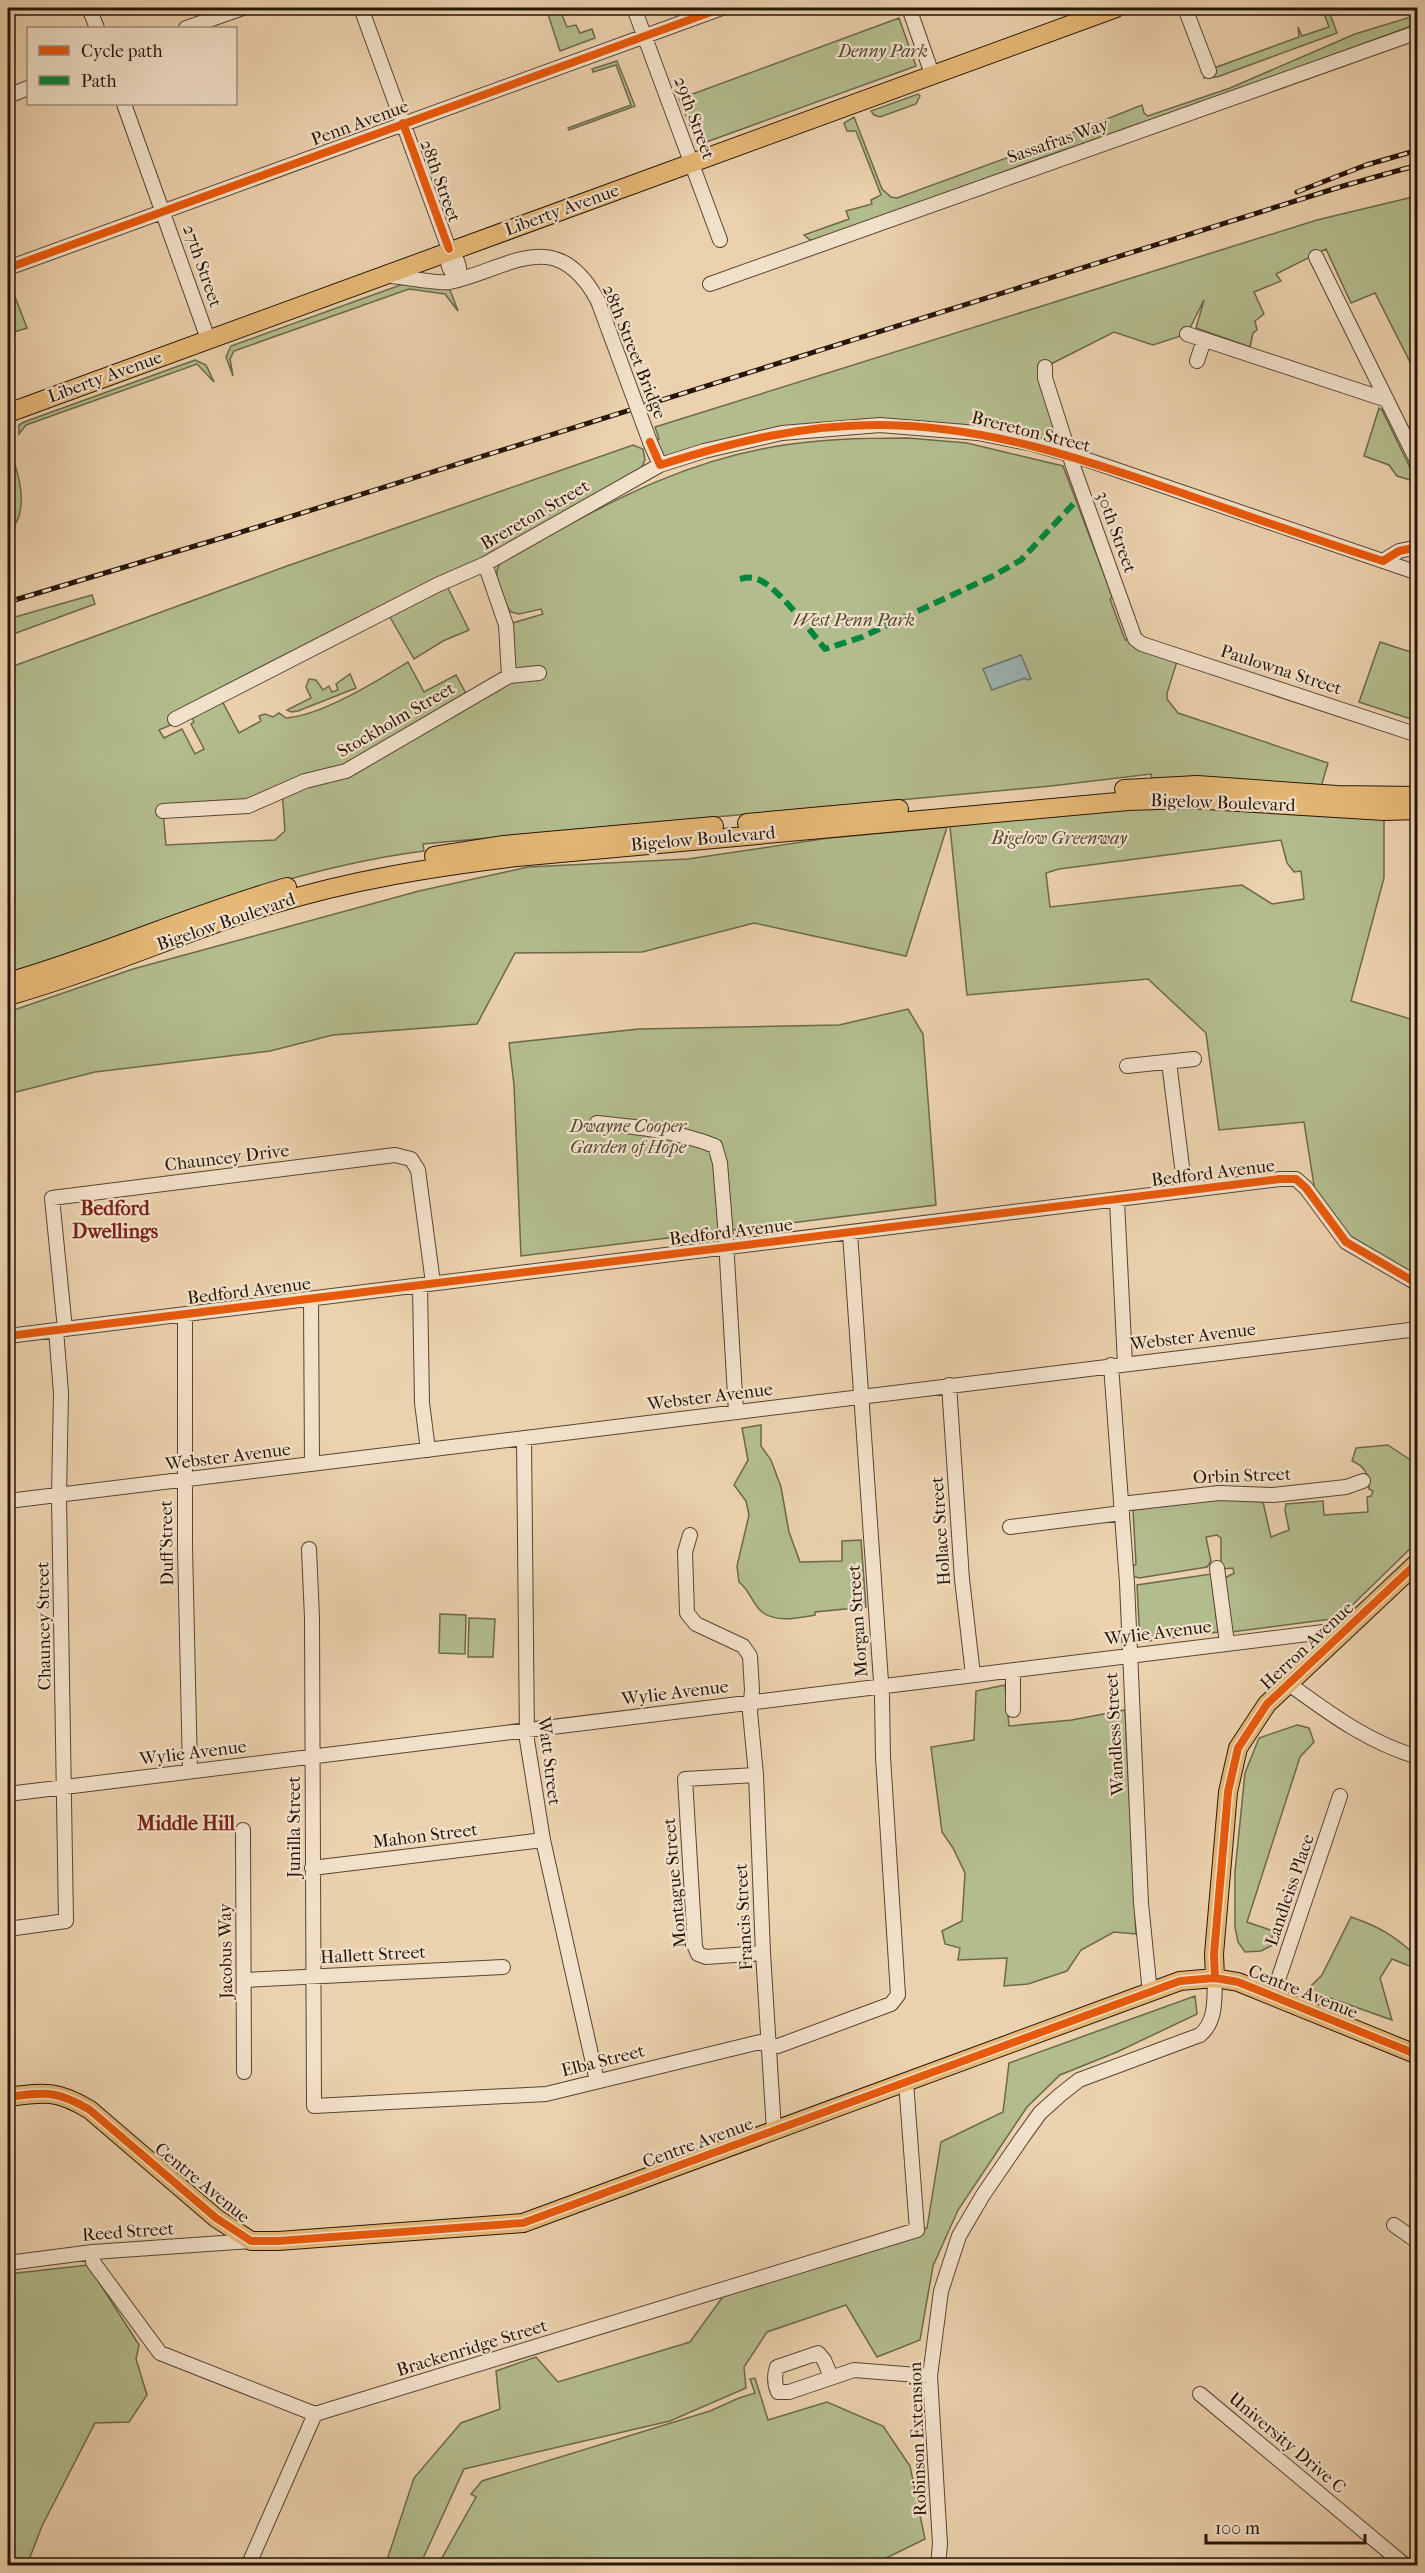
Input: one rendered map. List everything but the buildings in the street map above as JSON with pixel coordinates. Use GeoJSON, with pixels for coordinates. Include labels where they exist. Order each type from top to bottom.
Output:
{"type":"FeatureCollection","features":[{"type":"Feature","properties":{"kind":"main road","name":"Liberty Avenue"},"geometry":{"type":"LineString","coordinates":[[8,413],[383,276],[449,249],[1116,8]]}},
{"type":"Feature","properties":{"kind":"main road","name":"Bigelow Boulevard"},"geometry":{"type":"LineString","coordinates":[[8,982],[269,892],[379,864],[466,850],[1148,787],[1197,785],[1337,795],[1418,796]]}},
{"type":"Feature","properties":{"kind":"main road","name":"Bigelow Boulevard"},"geometry":{"type":"LineString","coordinates":[[8,996],[99,967],[239,915],[304,895],[388,875],[458,864],[1128,801],[1190,799],[1384,811],[1418,810]]}},
{"type":"Feature","properties":{"kind":"main road","name":"Herron Avenue"},"geometry":{"type":"LineString","coordinates":[[1215,1978],[1214,1954],[1228,1792],[1238,1748],[1268,1704],[1418,1563]]}},
{"type":"Feature","properties":{"kind":"main road","name":"Centre Avenue"},"geometry":{"type":"LineString","coordinates":[[8,2097],[41,2093],[67,2096],[90,2110],[216,2218],[251,2241],[314,2239],[523,2223],[1180,1981],[1215,1978],[1238,1982],[1418,2055]]}},
{"type":"Feature","properties":{"kind":"street"},"geometry":{"type":"LineString","coordinates":[[89,8],[97,27]]}},
{"type":"Feature","properties":{"kind":"street"},"geometry":{"type":"LineString","coordinates":[[189,27],[243,8]]}},
{"type":"Feature","properties":{"kind":"street","name":"28th Street"},"geometry":{"type":"LineString","coordinates":[[361,8],[449,249],[458,260],[459,278]]}},
{"type":"Feature","properties":{"kind":"street","name":"29th Street"},"geometry":{"type":"LineString","coordinates":[[634,8],[720,240]]}},
{"type":"Feature","properties":{"kind":"street","name":"Penn Avenue"},"geometry":{"type":"LineString","coordinates":[[8,268],[722,8]]}},
{"type":"Feature","properties":{"kind":"street"},"geometry":{"type":"LineString","coordinates":[[909,8],[933,74]]}},
{"type":"Feature","properties":{"kind":"street"},"geometry":{"type":"LineString","coordinates":[[1185,8],[1209,71]]}},
{"type":"Feature","properties":{"kind":"street","name":"Sassafras Way"},"geometry":{"type":"LineString","coordinates":[[710,284],[1418,32]]}},
{"type":"Feature","properties":{"kind":"street"},"geometry":{"type":"LineString","coordinates":[[8,96],[27,88]]}},
{"type":"Feature","properties":{"kind":"street","name":"27th Street"},"geometry":{"type":"LineString","coordinates":[[124,105],[164,210],[208,339]]}},
{"type":"Feature","properties":{"kind":"street","name":"28th Street Bridge"},"geometry":{"type":"LineString","coordinates":[[383,276],[413,277],[441,282],[523,257],[543,256],[562,263],[579,274],[598,301],[660,465]]}},
{"type":"Feature","properties":{"kind":"street"},"geometry":{"type":"LineString","coordinates":[[1316,257],[1418,463]]}},
{"type":"Feature","properties":{"kind":"street"},"geometry":{"type":"LineString","coordinates":[[1187,334],[1387,400]]}},
{"type":"Feature","properties":{"kind":"street"},"geometry":{"type":"LineString","coordinates":[[1197,361],[1204,340]]}},
{"type":"Feature","properties":{"kind":"street","name":"30th Street"},"geometry":{"type":"LineString","coordinates":[[1045,367],[1045,378],[1070,456],[1135,639]]}},
{"type":"Feature","properties":{"kind":"street","name":"Brereton Street"},"geometry":{"type":"LineString","coordinates":[[175,719],[437,585],[485,564],[660,465],[704,451],[782,433],[880,425],[978,433],[1033,444],[1418,573]]}},
{"type":"Feature","properties":{"kind":"street"},"geometry":{"type":"LineString","coordinates":[[1383,561],[1399,551],[1418,547]]}},
{"type":"Feature","properties":{"kind":"street"},"geometry":{"type":"LineString","coordinates":[[485,564],[506,625],[509,676]]}},
{"type":"Feature","properties":{"kind":"street","name":"Paulowna Street"},"geometry":{"type":"LineString","coordinates":[[1135,639],[1142,644],[1418,735]]}},
{"type":"Feature","properties":{"kind":"street","name":"Stockholm Street"},"geometry":{"type":"LineString","coordinates":[[163,812],[248,806],[304,781],[346,771],[509,676],[539,673]]}},
{"type":"Feature","properties":{"kind":"street"},"geometry":{"type":"LineString","coordinates":[[1127,1066],[1194,1059]]}},
{"type":"Feature","properties":{"kind":"street"},"geometry":{"type":"LineString","coordinates":[[1169,1062],[1185,1191]]}},
{"type":"Feature","properties":{"kind":"street"},"geometry":{"type":"LineString","coordinates":[[597,1123],[662,1130],[689,1136],[715,1146],[720,1163],[736,1412]]}},
{"type":"Feature","properties":{"kind":"street","name":"Chauncey Drive"},"geometry":{"type":"LineString","coordinates":[[61,1329],[52,1198],[395,1155],[411,1159],[418,1170],[426,1284]]}},
{"type":"Feature","properties":{"kind":"street","name":"Bedford Avenue"},"geometry":{"type":"LineString","coordinates":[[8,1336],[1296,1179],[1306,1188],[1347,1242],[1418,1284]]}},
{"type":"Feature","properties":{"kind":"street","name":"Wandless Street"},"geometry":{"type":"LineString","coordinates":[[1117,1201],[1122,1509],[1141,1903],[1150,1993]]}},
{"type":"Feature","properties":{"kind":"street","name":"Morgan Street"},"geometry":{"type":"LineString","coordinates":[[850,1233],[881,1686],[883,1757],[898,1995],[891,2004]]}},
{"type":"Feature","properties":{"kind":"street"},"geometry":{"type":"LineString","coordinates":[[426,1284],[422,1403],[428,1450]]}},
{"type":"Feature","properties":{"kind":"street"},"geometry":{"type":"LineString","coordinates":[[311,1299],[312,1464]]}},
{"type":"Feature","properties":{"kind":"street","name":"Duff Street"},"geometry":{"type":"LineString","coordinates":[[185,1314],[184,1480],[190,1771]]}},
{"type":"Feature","properties":{"kind":"street","name":"Chauncey Street"},"geometry":{"type":"LineString","coordinates":[[8,1929],[66,1921],[59,1496],[61,1329]]}},
{"type":"Feature","properties":{"kind":"street","name":"Webster Avenue"},"geometry":{"type":"LineString","coordinates":[[8,1501],[1418,1329]]}},
{"type":"Feature","properties":{"kind":"street","name":"Hollace Street"},"geometry":{"type":"LineString","coordinates":[[949,1385],[962,1580],[973,1675]]}},
{"type":"Feature","properties":{"kind":"street","name":"Watt Street"},"geometry":{"type":"LineString","coordinates":[[524,1438],[526,1730],[543,1840],[597,2081]]}},
{"type":"Feature","properties":{"kind":"street","name":"Orbin Street"},"geometry":{"type":"LineString","coordinates":[[1010,1527],[1219,1492],[1284,1494],[1346,1487],[1363,1481]]}},
{"type":"Feature","properties":{"kind":"street","name":"Francis Street"},"geometry":{"type":"LineString","coordinates":[[690,1535],[685,1552],[687,1613],[696,1624],[743,1646],[750,1656],[774,2130]]}},
{"type":"Feature","properties":{"kind":"street","name":"Junilla Street"},"geometry":{"type":"LineString","coordinates":[[309,1549],[312,1628],[314,2106]]}},
{"type":"Feature","properties":{"kind":"street"},"geometry":{"type":"LineString","coordinates":[[1217,1569],[1227,1643]]}},
{"type":"Feature","properties":{"kind":"street","name":"Wylie Avenue"},"geometry":{"type":"LineString","coordinates":[[8,1794],[1348,1629]]}},
{"type":"Feature","properties":{"kind":"street"},"geometry":{"type":"LineString","coordinates":[[1012,1670],[1014,1710]]}},
{"type":"Feature","properties":{"kind":"street"},"geometry":{"type":"LineString","coordinates":[[1289,1684],[1343,1723],[1377,1741],[1418,1758]]}},
{"type":"Feature","properties":{"kind":"street","name":"Montague Street"},"geometry":{"type":"LineString","coordinates":[[756,1775],[685,1779],[695,1947],[698,1954],[706,1957],[764,1953]]}},
{"type":"Feature","properties":{"kind":"street","name":"Landleiss Place"},"geometry":{"type":"LineString","coordinates":[[1273,1995],[1340,1796]]}},
{"type":"Feature","properties":{"kind":"street","name":"Jacobus Way"},"geometry":{"type":"LineString","coordinates":[[243,1830],[244,2072]]}},
{"type":"Feature","properties":{"kind":"street","name":"Mahon Street"},"geometry":{"type":"LineString","coordinates":[[312,1868],[543,1840]]}},
{"type":"Feature","properties":{"kind":"street","name":"Hallett Street"},"geometry":{"type":"LineString","coordinates":[[244,1980],[503,1967]]}},
{"type":"Feature","properties":{"kind":"street","name":"Robinson Extension"},"geometry":{"type":"LineString","coordinates":[[939,2565],[940,2544],[930,2376],[941,2290],[959,2236],[983,2195],[1040,2113],[1079,2080],[1200,2035],[1208,2029],[1211,2021],[1215,1978]]}},
{"type":"Feature","properties":{"kind":"street","name":"Elba Street"},"geometry":{"type":"LineString","coordinates":[[314,2106],[546,2094],[760,2042],[778,2046],[891,2004]]}},
{"type":"Feature","properties":{"kind":"street","name":"Brackenridge Street"},"geometry":{"type":"LineString","coordinates":[[315,2414],[917,2230],[906,2082]]}},
{"type":"Feature","properties":{"kind":"street"},"geometry":{"type":"LineString","coordinates":[[1394,2224],[1418,2242]]}},
{"type":"Feature","properties":{"kind":"street","name":"Reed Street"},"geometry":{"type":"LineString","coordinates":[[8,2263],[93,2252],[251,2241]]}},
{"type":"Feature","properties":{"kind":"street"},"geometry":{"type":"LineString","coordinates":[[93,2252],[93,2262],[160,2353],[315,2414],[249,2565]]}},
{"type":"Feature","properties":{"kind":"street"},"geometry":{"type":"LineString","coordinates":[[831,2378],[854,2370],[930,2376]]}},
{"type":"Feature","properties":{"kind":"street","name":"University Drive C"},"geometry":{"type":"LineString","coordinates":[[1200,2394],[1406,2565]]}},
{"type":"Feature","properties":{"kind":"green space"},"geometry":{"type":"Polygon","coordinates":[[[546,8],[559,8],[567,27],[576,25],[580,33],[592,29],[595,38],[560,51],[546,8]]]}},
{"type":"Feature","properties":{"kind":"green space"},"geometry":{"type":"Polygon","coordinates":[[[1322,8],[1328,8],[1337,33],[1217,77],[1204,78],[1205,74],[1214,68],[1299,37],[1298,27],[1302,36],[1329,27],[1322,8]]]}},
{"type":"Feature","properties":{"kind":"green space"},"geometry":{"type":"Polygon","coordinates":[[[1417,15],[1417,24],[1194,106],[1047,156],[817,240],[810,240],[804,235],[849,219],[846,211],[872,204],[871,200],[881,195],[856,131],[847,131],[844,123],[854,117],[882,189],[891,197],[897,198],[1142,105],[1144,113],[1148,116],[1230,88],[1355,34],[1417,15]]]}},
{"type":"Feature","properties":{"kind":"green space","name":"Denny Park"},"geometry":{"type":"Polygon","coordinates":[[[899,18],[916,66],[698,145],[679,99],[899,18]]]}},
{"type":"Feature","properties":{"kind":"green space"},"geometry":{"type":"Polygon","coordinates":[[[617,61],[635,106],[569,130],[568,128],[631,105],[616,65],[593,72],[592,69],[617,61]]]}},
{"type":"Feature","properties":{"kind":"green space"},"geometry":{"type":"Polygon","coordinates":[[[918,94],[920,96],[916,104],[880,117],[871,111],[918,94]]]}},
{"type":"Feature","properties":{"kind":"green space"},"geometry":{"type":"Polygon","coordinates":[[[1417,196],[1417,376],[1375,293],[1351,303],[1326,249],[1276,274],[1281,281],[1254,292],[1264,314],[1255,321],[1257,330],[1253,333],[1250,347],[1196,328],[1204,300],[1187,334],[1153,345],[1114,332],[1045,367],[1070,456],[1033,444],[847,426],[660,465],[650,442],[659,439],[655,427],[1317,220],[1417,196]]]}},
{"type":"Feature","properties":{"kind":"green space"},"geometry":{"type":"Polygon","coordinates":[[[8,281],[27,328],[8,334],[8,281]]]}},
{"type":"Feature","properties":{"kind":"green space"},"geometry":{"type":"Polygon","coordinates":[[[406,283],[450,290],[458,311],[445,294],[409,289],[234,351],[230,359],[233,376],[226,357],[231,346],[406,283]]]}},
{"type":"Feature","properties":{"kind":"green space"},"geometry":{"type":"Polygon","coordinates":[[[195,360],[206,365],[214,382],[197,364],[26,425],[19,434],[19,425],[24,422],[195,360]]]}},
{"type":"Feature","properties":{"kind":"green space"},"geometry":{"type":"Polygon","coordinates":[[[1379,408],[1417,482],[1397,476],[1389,465],[1364,456],[1379,408]]]}},
{"type":"Feature","properties":{"kind":"green space","name":"West Penn Park"},"geometry":{"type":"Polygon","coordinates":[[[908,438],[967,443],[1063,466],[1111,593],[1112,598],[1110,599],[1125,640],[1135,639],[1179,655],[1167,699],[1178,713],[1328,763],[1319,794],[1154,787],[1151,774],[1051,786],[423,844],[424,851],[371,860],[265,886],[8,976],[8,668],[287,566],[633,445],[643,449],[645,460],[641,469],[445,582],[469,630],[443,641],[414,659],[387,612],[220,697],[239,733],[261,721],[259,716],[265,714],[273,717],[279,713],[286,718],[300,716],[332,704],[365,688],[408,662],[424,692],[456,675],[469,699],[508,676],[506,625],[543,614],[541,609],[519,614],[511,612],[502,596],[497,570],[503,561],[515,552],[603,506],[712,461],[741,453],[806,442],[908,438]],[[191,716],[159,730],[164,738],[182,729],[195,754],[204,749],[191,724],[194,722],[191,716]],[[282,790],[248,806],[163,812],[166,845],[275,840],[285,831],[282,790]]]}},
{"type":"Feature","properties":{"kind":"green space"},"geometry":{"type":"Polygon","coordinates":[[[8,446],[19,479],[21,503],[20,514],[8,533],[8,446]]]}},
{"type":"Feature","properties":{"kind":"green space"},"geometry":{"type":"Polygon","coordinates":[[[92,595],[95,604],[8,636],[8,619],[92,595]]]}},
{"type":"Feature","properties":{"kind":"green space"},"geometry":{"type":"Polygon","coordinates":[[[1380,642],[1417,654],[1417,721],[1359,702],[1380,642]]]}},
{"type":"Feature","properties":{"kind":"green space"},"geometry":{"type":"Polygon","coordinates":[[[350,674],[356,688],[298,711],[287,710],[311,698],[306,687],[309,679],[316,680],[323,690],[329,686],[332,692],[338,690],[336,684],[350,674]]]}},
{"type":"Feature","properties":{"kind":"green space","name":"Bigelow Greenway"},"geometry":{"type":"Polygon","coordinates":[[[1128,801],[1384,811],[1384,878],[1351,1001],[1417,1021],[1417,1284],[1362,1252],[1317,1204],[1304,1122],[1219,1130],[1206,1033],[1148,979],[967,995],[949,817],[1128,801]],[[1281,840],[1059,869],[1046,873],[1050,907],[1242,885],[1272,904],[1304,899],[1301,871],[1294,872],[1287,863],[1281,840]]]}},
{"type":"Feature","properties":{"kind":"green space"},"geometry":{"type":"Polygon","coordinates":[[[947,827],[906,956],[754,923],[642,952],[515,953],[477,1024],[333,1035],[270,1051],[95,1072],[8,1094],[8,1012],[133,969],[419,891],[528,867],[688,859],[829,838],[947,827]]]}},
{"type":"Feature","properties":{"kind":"green space","name":"Dwayne Cooper Garden of Hope"},"geometry":{"type":"Polygon","coordinates":[[[908,1009],[923,1034],[936,1205],[521,1256],[514,1085],[509,1043],[639,1029],[839,1025],[908,1009]]]}},
{"type":"Feature","properties":{"kind":"green space"},"geometry":{"type":"Polygon","coordinates":[[[761,1425],[761,1446],[771,1460],[781,1487],[789,1532],[800,1562],[842,1561],[842,1541],[861,1540],[866,1607],[815,1612],[815,1615],[786,1619],[771,1617],[759,1609],[739,1582],[737,1566],[749,1515],[746,1501],[734,1485],[748,1460],[742,1428],[761,1425]]]}},
{"type":"Feature","properties":{"kind":"green space"},"geometry":{"type":"Polygon","coordinates":[[[1388,1445],[1412,1461],[1417,1460],[1417,1507],[1414,1511],[1417,1513],[1417,1542],[1339,1618],[1232,1632],[1225,1578],[1234,1573],[1233,1568],[1221,1569],[1221,1538],[1217,1535],[1206,1537],[1211,1561],[1207,1567],[1139,1578],[1133,1576],[1133,1566],[1136,1564],[1133,1510],[1216,1499],[1263,1502],[1271,1537],[1289,1530],[1286,1504],[1323,1501],[1324,1515],[1368,1512],[1367,1497],[1371,1496],[1373,1491],[1369,1489],[1365,1472],[1352,1461],[1356,1448],[1388,1445]]]}},
{"type":"Feature","properties":{"kind":"green space"},"geometry":{"type":"Polygon","coordinates":[[[1211,1574],[1218,1632],[1140,1642],[1137,1585],[1211,1574]]]}},
{"type":"Feature","properties":{"kind":"green space"},"geometry":{"type":"Polygon","coordinates":[[[440,1614],[466,1615],[465,1654],[439,1653],[440,1614]]]}},
{"type":"Feature","properties":{"kind":"green space"},"geometry":{"type":"Polygon","coordinates":[[[469,1618],[495,1619],[493,1657],[468,1657],[469,1618]]]}},
{"type":"Feature","properties":{"kind":"green space"},"geometry":{"type":"Polygon","coordinates":[[[1005,1685],[1009,1726],[1072,1720],[1125,1710],[1136,1934],[1114,1932],[1081,1950],[1067,1971],[1028,1984],[1004,1986],[1007,1958],[958,1960],[960,1948],[945,1944],[942,1931],[962,1921],[965,1873],[942,1832],[931,1747],[974,1740],[976,1691],[1005,1685]]]}},
{"type":"Feature","properties":{"kind":"green space"},"geometry":{"type":"Polygon","coordinates":[[[1297,1725],[1309,1728],[1314,1742],[1300,1757],[1247,1922],[1273,1931],[1271,1946],[1261,1951],[1245,1952],[1238,1942],[1235,1927],[1235,1872],[1245,1773],[1259,1738],[1297,1725]]]}},
{"type":"Feature","properties":{"kind":"green space"},"geometry":{"type":"Polygon","coordinates":[[[1351,1917],[1387,1933],[1417,1957],[1417,1969],[1392,1959],[1380,1978],[1392,2020],[1307,1990],[1322,1975],[1351,1917]]]}},
{"type":"Feature","properties":{"kind":"green space"},"geometry":{"type":"Polygon","coordinates":[[[1195,1996],[1197,2014],[1117,2052],[1060,2075],[1027,2107],[958,2210],[933,2266],[920,2340],[877,2357],[846,2305],[767,2332],[744,2367],[746,2388],[670,2421],[464,2469],[420,2565],[385,2566],[414,2478],[461,2423],[500,2409],[496,2371],[536,2357],[558,2382],[690,2342],[727,2291],[814,2268],[927,2228],[941,2142],[1003,2112],[1009,2063],[1195,1996]]]}},
{"type":"Feature","properties":{"kind":"green space"},"geometry":{"type":"Polygon","coordinates":[[[88,2265],[139,2345],[136,2359],[147,2395],[129,2422],[95,2423],[42,2526],[27,2565],[8,2565],[8,2274],[88,2265]]]}},
{"type":"Feature","properties":{"kind":"green space"},"geometry":{"type":"Polygon","coordinates":[[[755,2378],[768,2420],[827,2402],[883,2426],[910,2466],[925,2539],[882,2560],[885,2565],[438,2565],[476,2497],[471,2494],[482,2481],[710,2411],[755,2393],[750,2379],[755,2378]]]}},
{"type":"Feature","properties":{"kind":"water"},"geometry":{"type":"Polygon","coordinates":[[[1021,655],[1031,679],[1025,678],[992,690],[983,669],[1021,655]]]}},
{"type":"Feature","properties":{"kind":"railway"},"geometry":{"type":"LineString","coordinates":[[1297,192],[1366,165],[1418,150]]}},
{"type":"Feature","properties":{"kind":"railway"},"geometry":{"type":"LineString","coordinates":[[8,602],[235,534],[1343,186],[1418,165]]}},
{"type":"Feature","properties":{"kind":"marked path"},"geometry":{"type":"LineString","coordinates":[[740,579],[754,578],[772,588],[792,608],[825,649],[862,637],[991,577],[1021,560],[1077,500]]}},
{"type":"Feature","properties":{"kind":"cycle path"},"geometry":{"type":"LineString","coordinates":[[8,268],[722,8]]}},
{"type":"Feature","properties":{"kind":"cycle path"},"geometry":{"type":"LineString","coordinates":[[403,123],[449,249]]}},
{"type":"Feature","properties":{"kind":"cycle path"},"geometry":{"type":"LineString","coordinates":[[650,442],[660,465],[742,442],[797,431],[854,425],[920,427],[957,431],[994,437],[1066,455],[1383,561],[1399,551],[1418,547]]}},
{"type":"Feature","properties":{"kind":"cycle path"},"geometry":{"type":"LineString","coordinates":[[8,1336],[1280,1179],[1296,1179],[1306,1188],[1346,1242],[1418,1284]]}},
{"type":"Feature","properties":{"kind":"cycle path"},"geometry":{"type":"LineString","coordinates":[[1215,1978],[1214,1954],[1228,1792],[1238,1748],[1267,1704],[1418,1562]]}},
{"type":"Feature","properties":{"kind":"cycle path"},"geometry":{"type":"LineString","coordinates":[[8,2097],[50,2094],[79,2103],[216,2218],[251,2241],[278,2241],[523,2223],[1180,1981],[1215,1978],[1238,1982],[1418,2055]]}},
{"type":"Feature","properties":{"kind":"district","name":"Bedford Dwellings"},"geometry":{"type":"Point","coordinates":[115,1220]}},
{"type":"Feature","properties":{"kind":"district","name":"Middle Hill"},"geometry":{"type":"Point","coordinates":[186,1823]}}]}
